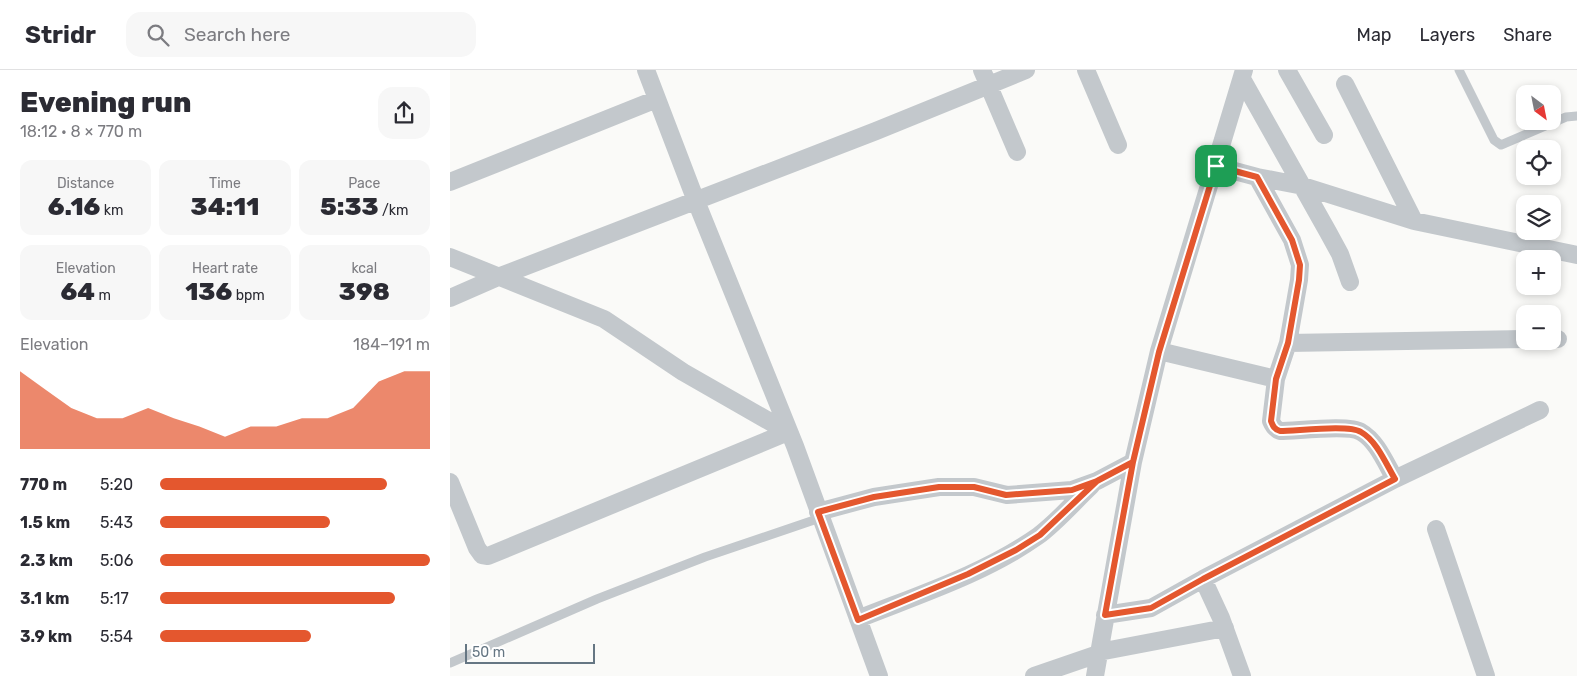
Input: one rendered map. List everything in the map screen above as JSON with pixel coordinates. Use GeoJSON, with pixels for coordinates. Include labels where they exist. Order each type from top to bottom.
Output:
{"type":"FeatureCollection","features":[{"type":"Feature","properties":{"kind":"street"},"geometry":{"type":"LineString","coordinates":[[646,70],[794,447],[879,676]]}},
{"type":"Feature","properties":{"kind":"street"},"geometry":{"type":"LineString","coordinates":[[450,298],[498,277],[870,134],[985,78],[1026,70]]}},
{"type":"Feature","properties":{"kind":"street"},"geometry":{"type":"LineString","coordinates":[[1086,70],[1118,145]]}},
{"type":"Feature","properties":{"kind":"street"},"geometry":{"type":"LineString","coordinates":[[1287,70],[1324,134]]}},
{"type":"Feature","properties":{"kind":"street"},"geometry":{"type":"LineString","coordinates":[[1095,676],[1133,462],[1159,352],[1243,74]]}},
{"type":"Feature","properties":{"kind":"street"},"geometry":{"type":"LineString","coordinates":[[1243,74],[1340,254],[1350,282]]}},
{"type":"Feature","properties":{"kind":"street"},"geometry":{"type":"LineString","coordinates":[[985,78],[1017,152]]}},
{"type":"Feature","properties":{"kind":"street"},"geometry":{"type":"LineString","coordinates":[[1345,84],[1414,221]]}},
{"type":"Feature","properties":{"kind":"street"},"geometry":{"type":"LineString","coordinates":[[450,182],[657,99]]}},
{"type":"Feature","properties":{"kind":"street"},"geometry":{"type":"LineString","coordinates":[[1216,166],[1257,177],[1303,186],[1414,221],[1577,255]]}},
{"type":"Feature","properties":{"kind":"street"},"geometry":{"type":"LineString","coordinates":[[1257,177],[1292,240],[1300,265],[1288,343],[1276,379],[1271,421],[1276,430],[1350,429],[1361,431],[1371,441],[1395,479]]}},
{"type":"Feature","properties":{"kind":"street"},"geometry":{"type":"LineString","coordinates":[[450,257],[604,319],[794,447]]}},
{"type":"Feature","properties":{"kind":"street"},"geometry":{"type":"LineString","coordinates":[[1288,343],[1516,339]]}},
{"type":"Feature","properties":{"kind":"street"},"geometry":{"type":"LineString","coordinates":[[1159,352],[1276,379]]}},
{"type":"Feature","properties":{"kind":"street"},"geometry":{"type":"LineString","coordinates":[[1105,615],[1146,610],[1395,479],[1540,410]]}},
{"type":"Feature","properties":{"kind":"street"},"geometry":{"type":"LineString","coordinates":[[450,482],[478,548],[482,555],[488,556],[794,447]]}},
{"type":"Feature","properties":{"kind":"street"},"geometry":{"type":"LineString","coordinates":[[819,515],[874,497],[939,487],[974,487],[1006,495],[1072,490],[1097,481],[1133,462]]}},
{"type":"Feature","properties":{"kind":"street"},"geometry":{"type":"LineString","coordinates":[[858,620],[968,574],[1016,550],[1040,535],[1097,481]]}},
{"type":"Feature","properties":{"kind":"street"},"geometry":{"type":"LineString","coordinates":[[1436,529],[1486,676]]}},
{"type":"Feature","properties":{"kind":"street"},"geometry":{"type":"LineString","coordinates":[[1203,579],[1225,628],[1242,676]]}},
{"type":"Feature","properties":{"kind":"street"},"geometry":{"type":"LineString","coordinates":[[1034,676],[1098,653],[1225,628]]}},
{"type":"Feature","properties":{"kind":"lane"},"geometry":{"type":"LineString","coordinates":[[1460,70],[1494,140],[1501,145],[1566,117],[1577,116]]}},
{"type":"Feature","properties":{"kind":"lane"},"geometry":{"type":"LineString","coordinates":[[450,663],[597,599],[819,515]]}},
{"type":"Feature","properties":{"kind":"route"},"geometry":{"type":"LineString","coordinates":[[1216,166],[1159,352],[1133,462],[1097,481],[1072,490],[1006,495],[974,487],[939,487],[874,497],[818,512],[858,620],[968,574],[1016,550],[1040,535],[1097,481],[1133,462],[1105,615],[1151,608],[1395,479],[1371,441],[1361,431],[1350,429],[1280,431],[1276,430],[1272,425],[1276,379],[1288,343],[1299,280],[1300,265],[1297,251],[1257,177],[1216,166]]}}]}
